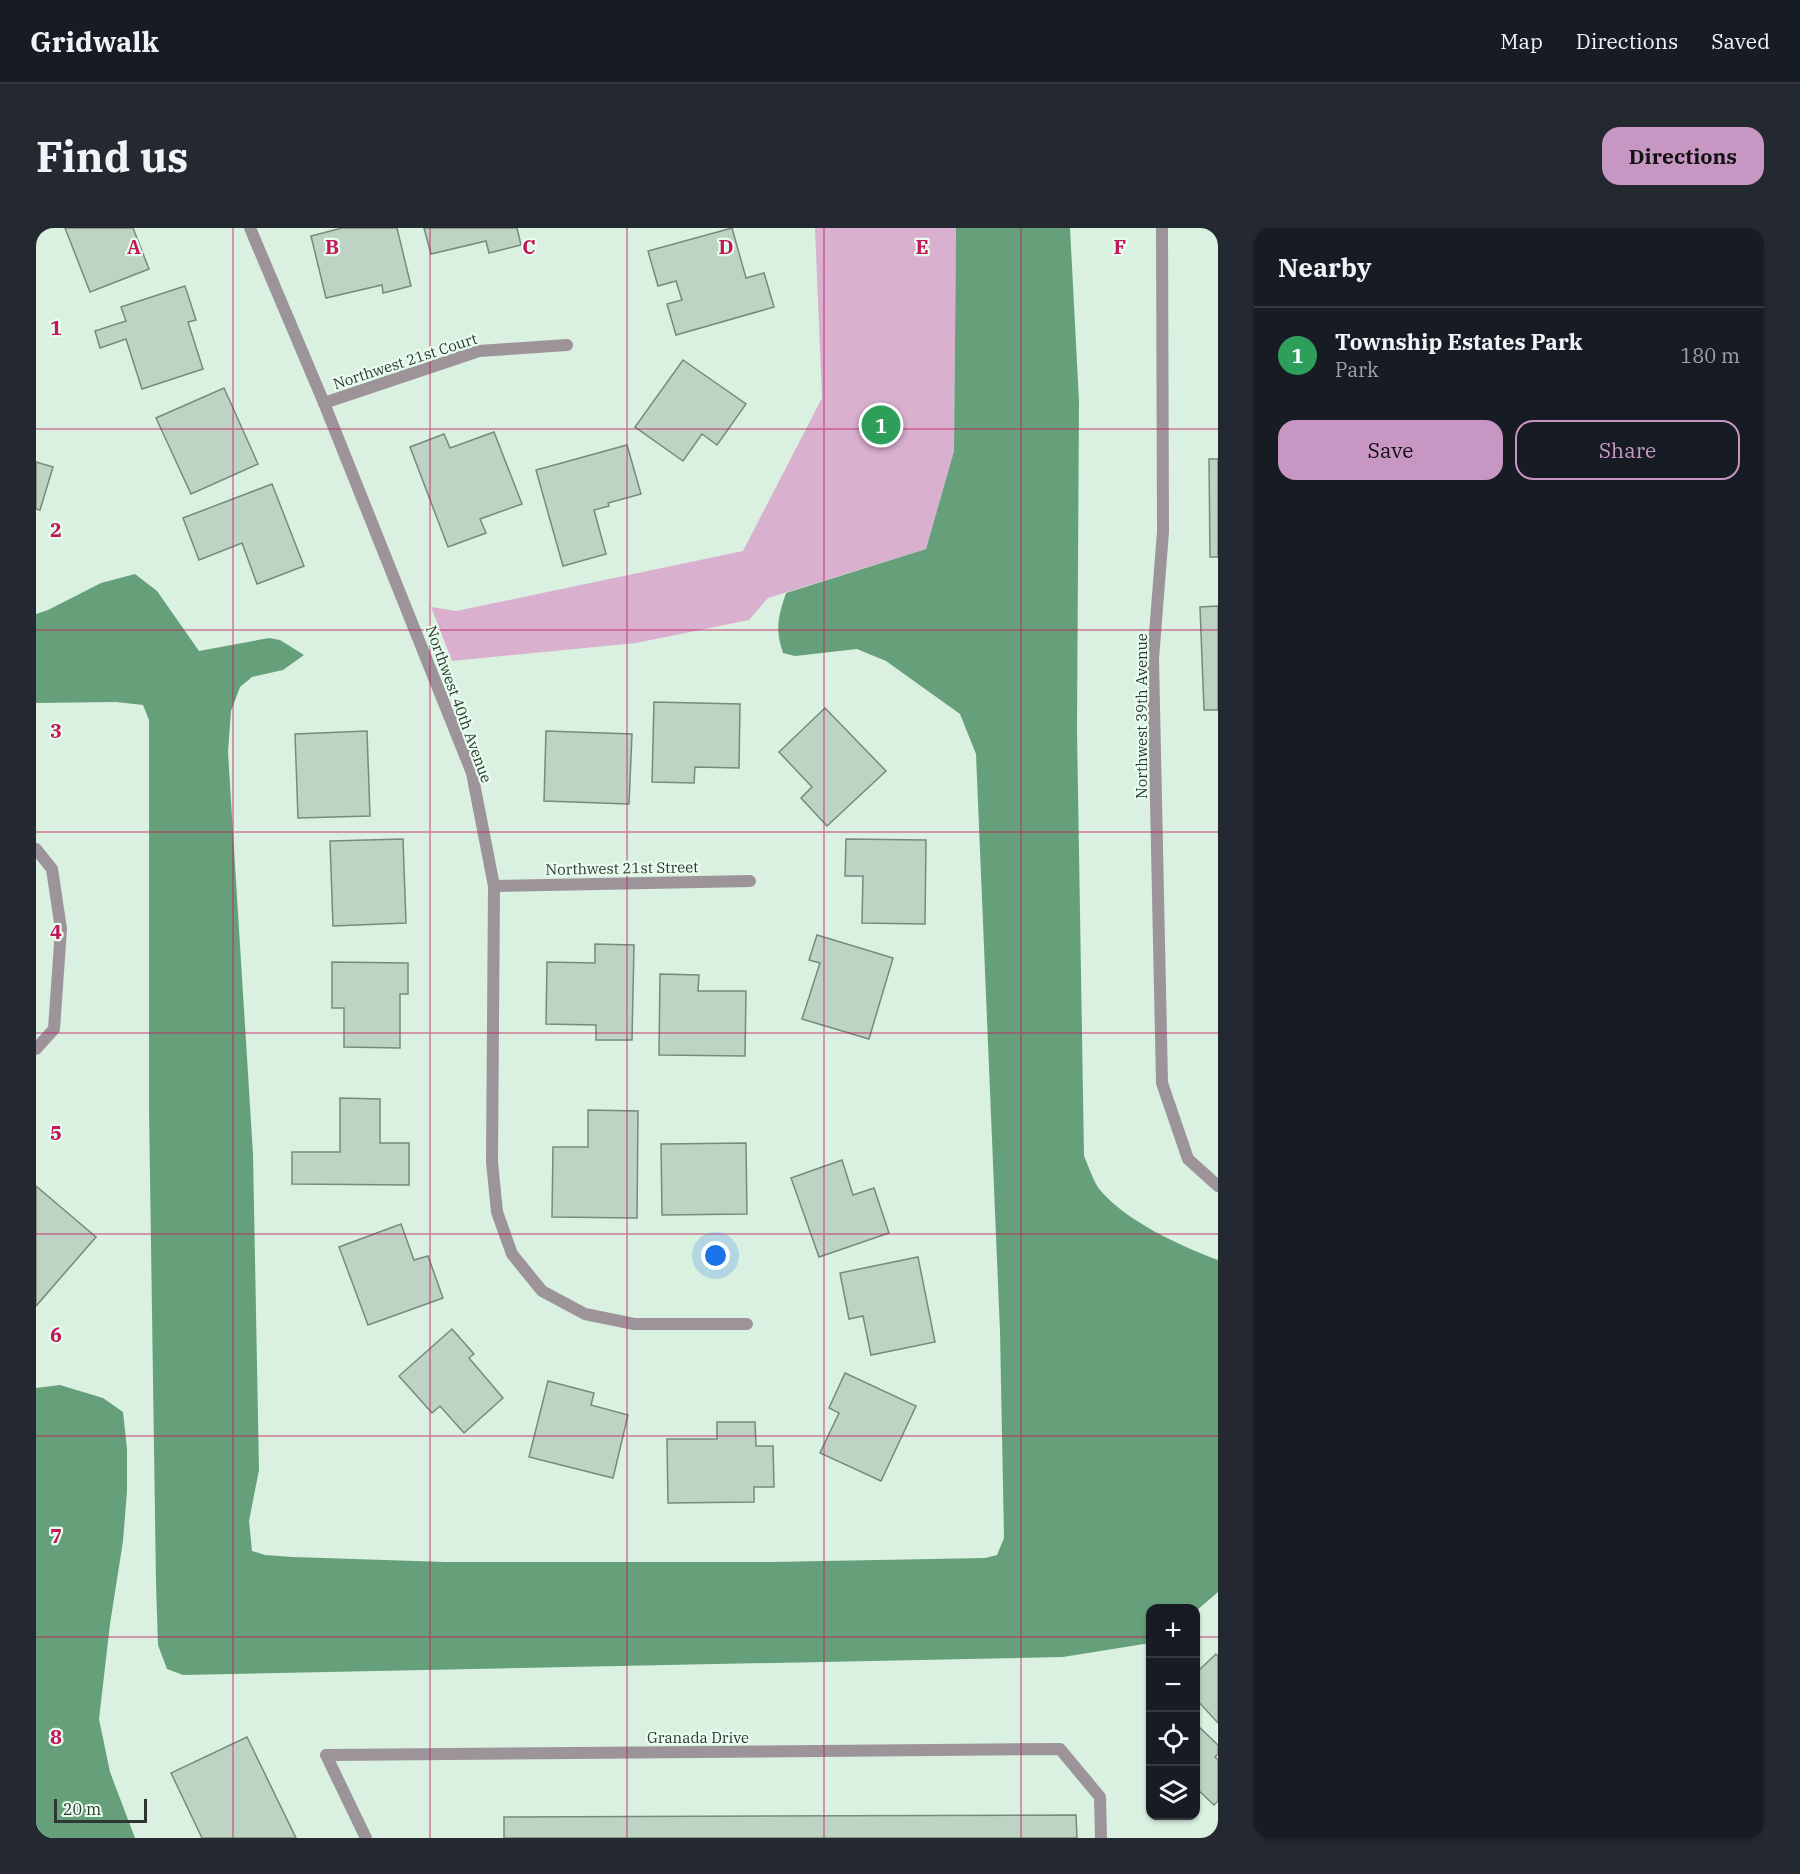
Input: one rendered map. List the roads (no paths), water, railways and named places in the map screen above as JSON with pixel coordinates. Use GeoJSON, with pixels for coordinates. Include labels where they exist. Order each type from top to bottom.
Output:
{"type":"FeatureCollection","features":[{"type":"Feature","properties":{"kind":"street","name":"Northwest 40th Avenue"},"geometry":{"type":"LineString","coordinates":[[250,228],[324,403],[472,773],[494,886],[492,1162],[497,1212],[512,1254],[542,1291],[585,1314],[634,1324],[747,1324]]}},
{"type":"Feature","properties":{"kind":"street","name":"Northwest 39th Avenue"},"geometry":{"type":"LineString","coordinates":[[1162,228],[1163,532],[1153,659],[1162,1083],[1188,1160],[1218,1186]]}},
{"type":"Feature","properties":{"kind":"street","name":"Northwest 21st Court"},"geometry":{"type":"LineString","coordinates":[[324,403],[479,351],[567,345]]}},
{"type":"Feature","properties":{"kind":"street"},"geometry":{"type":"LineString","coordinates":[[36,849],[52,869],[61,929],[54,1029],[36,1049]]}},
{"type":"Feature","properties":{"kind":"street","name":"Northwest 21st Street"},"geometry":{"type":"LineString","coordinates":[[494,886],[750,880]]}},
{"type":"Feature","properties":{"kind":"street","name":"Granada Drive"},"geometry":{"type":"LineString","coordinates":[[366,1838],[326,1755],[1060,1749],[1100,1797],[1101,1838]]}},
{"type":"Feature","properties":{"kind":"place","name":"Township Estates Park"},"geometry":{"type":"Point","coordinates":[881,425]}}]}
